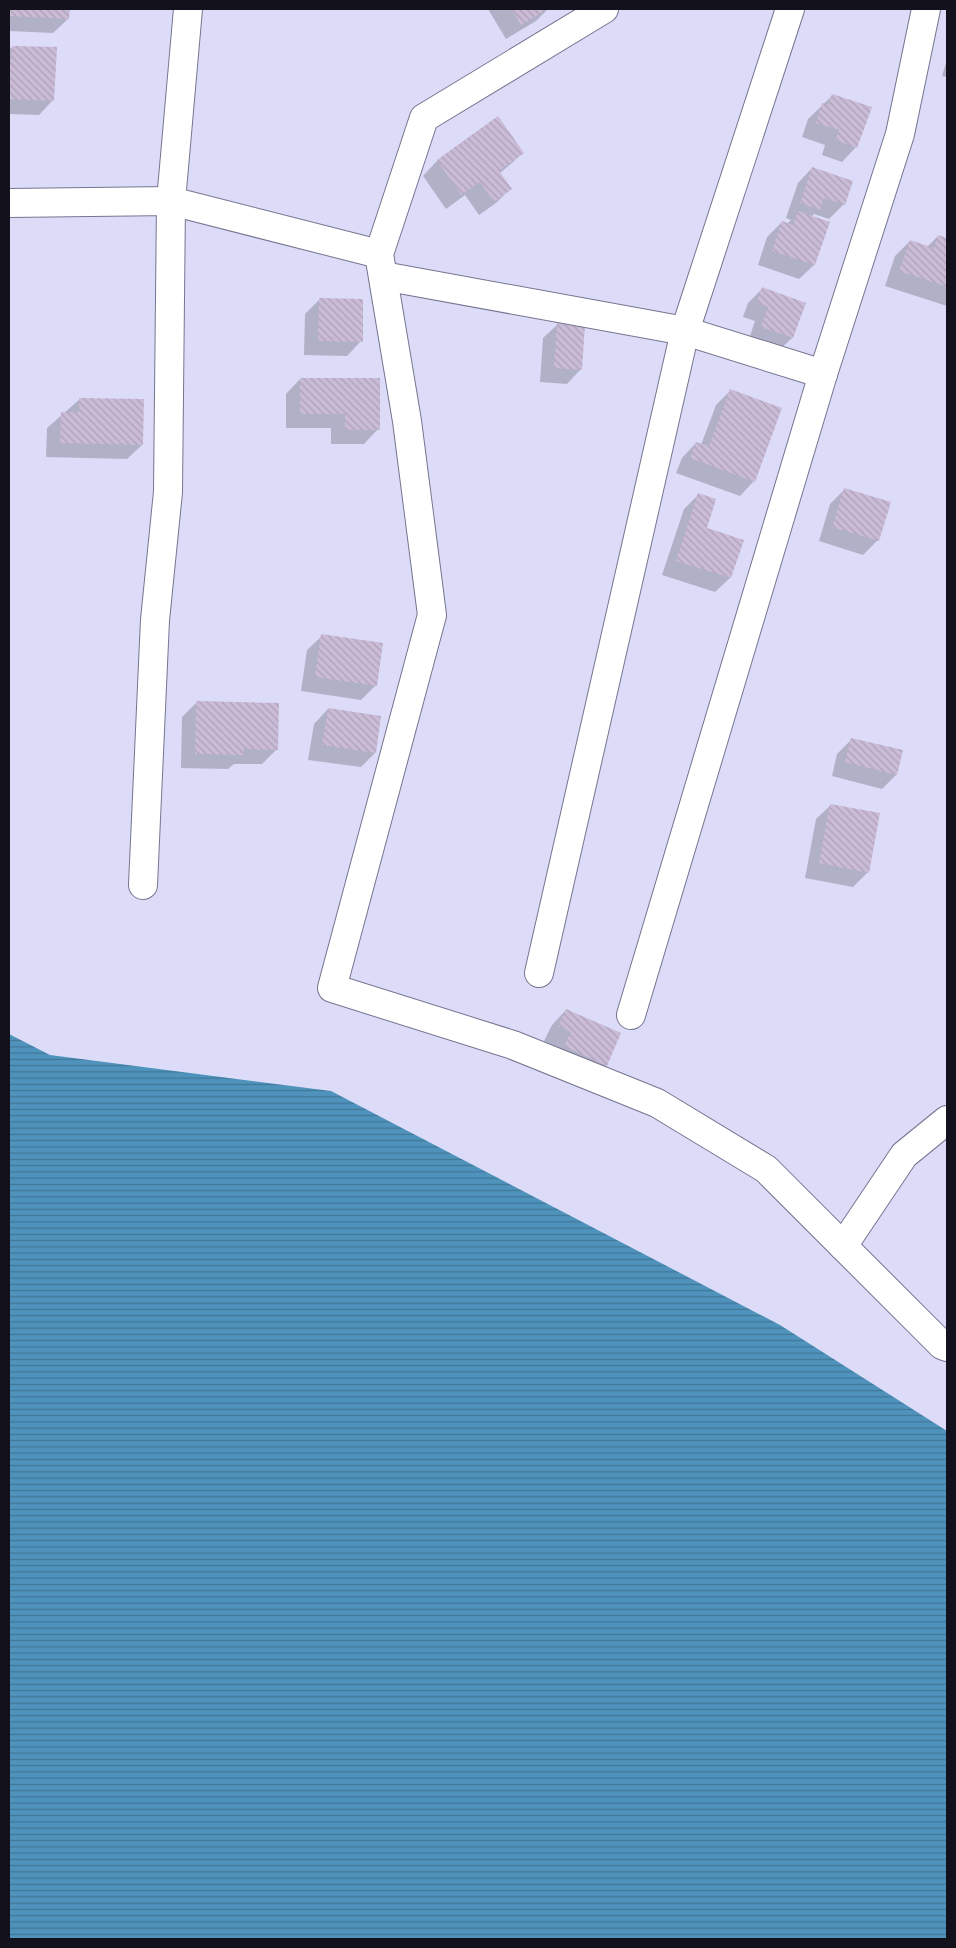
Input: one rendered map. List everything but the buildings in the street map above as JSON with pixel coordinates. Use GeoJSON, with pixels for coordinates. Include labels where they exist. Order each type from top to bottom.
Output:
{"type":"FeatureCollection","features":[{"type":"Feature","properties":{"kind":"street"},"geometry":{"type":"LineString","coordinates":[[143,885],[155,620],[168,492],[171,201],[188,9]]}},
{"type":"Feature","properties":{"kind":"street"},"geometry":{"type":"LineString","coordinates":[[604,9],[424,118],[381,265],[407,421],[432,615],[332,988],[512,1045],[657,1103],[766,1169],[942,1345],[947,1347]]}},
{"type":"Feature","properties":{"kind":"street"},"geometry":{"type":"LineString","coordinates":[[539,973],[685,331],[790,9]]}},
{"type":"Feature","properties":{"kind":"street"},"geometry":{"type":"LineString","coordinates":[[631,1015],[823,374],[900,134],[926,9]]}},
{"type":"Feature","properties":{"kind":"street"},"geometry":{"type":"LineString","coordinates":[[9,203],[171,201],[381,265],[685,331],[823,374]]}},
{"type":"Feature","properties":{"kind":"street"},"geometry":{"type":"LineString","coordinates":[[843,1246],[904,1155],[947,1120]]}},
{"type":"Feature","properties":{"kind":"water"},"geometry":{"type":"Polygon","coordinates":[[[9,1034],[50,1055],[331,1091],[780,1325],[947,1431],[947,1939],[9,1939],[9,1034]]]}}]}
